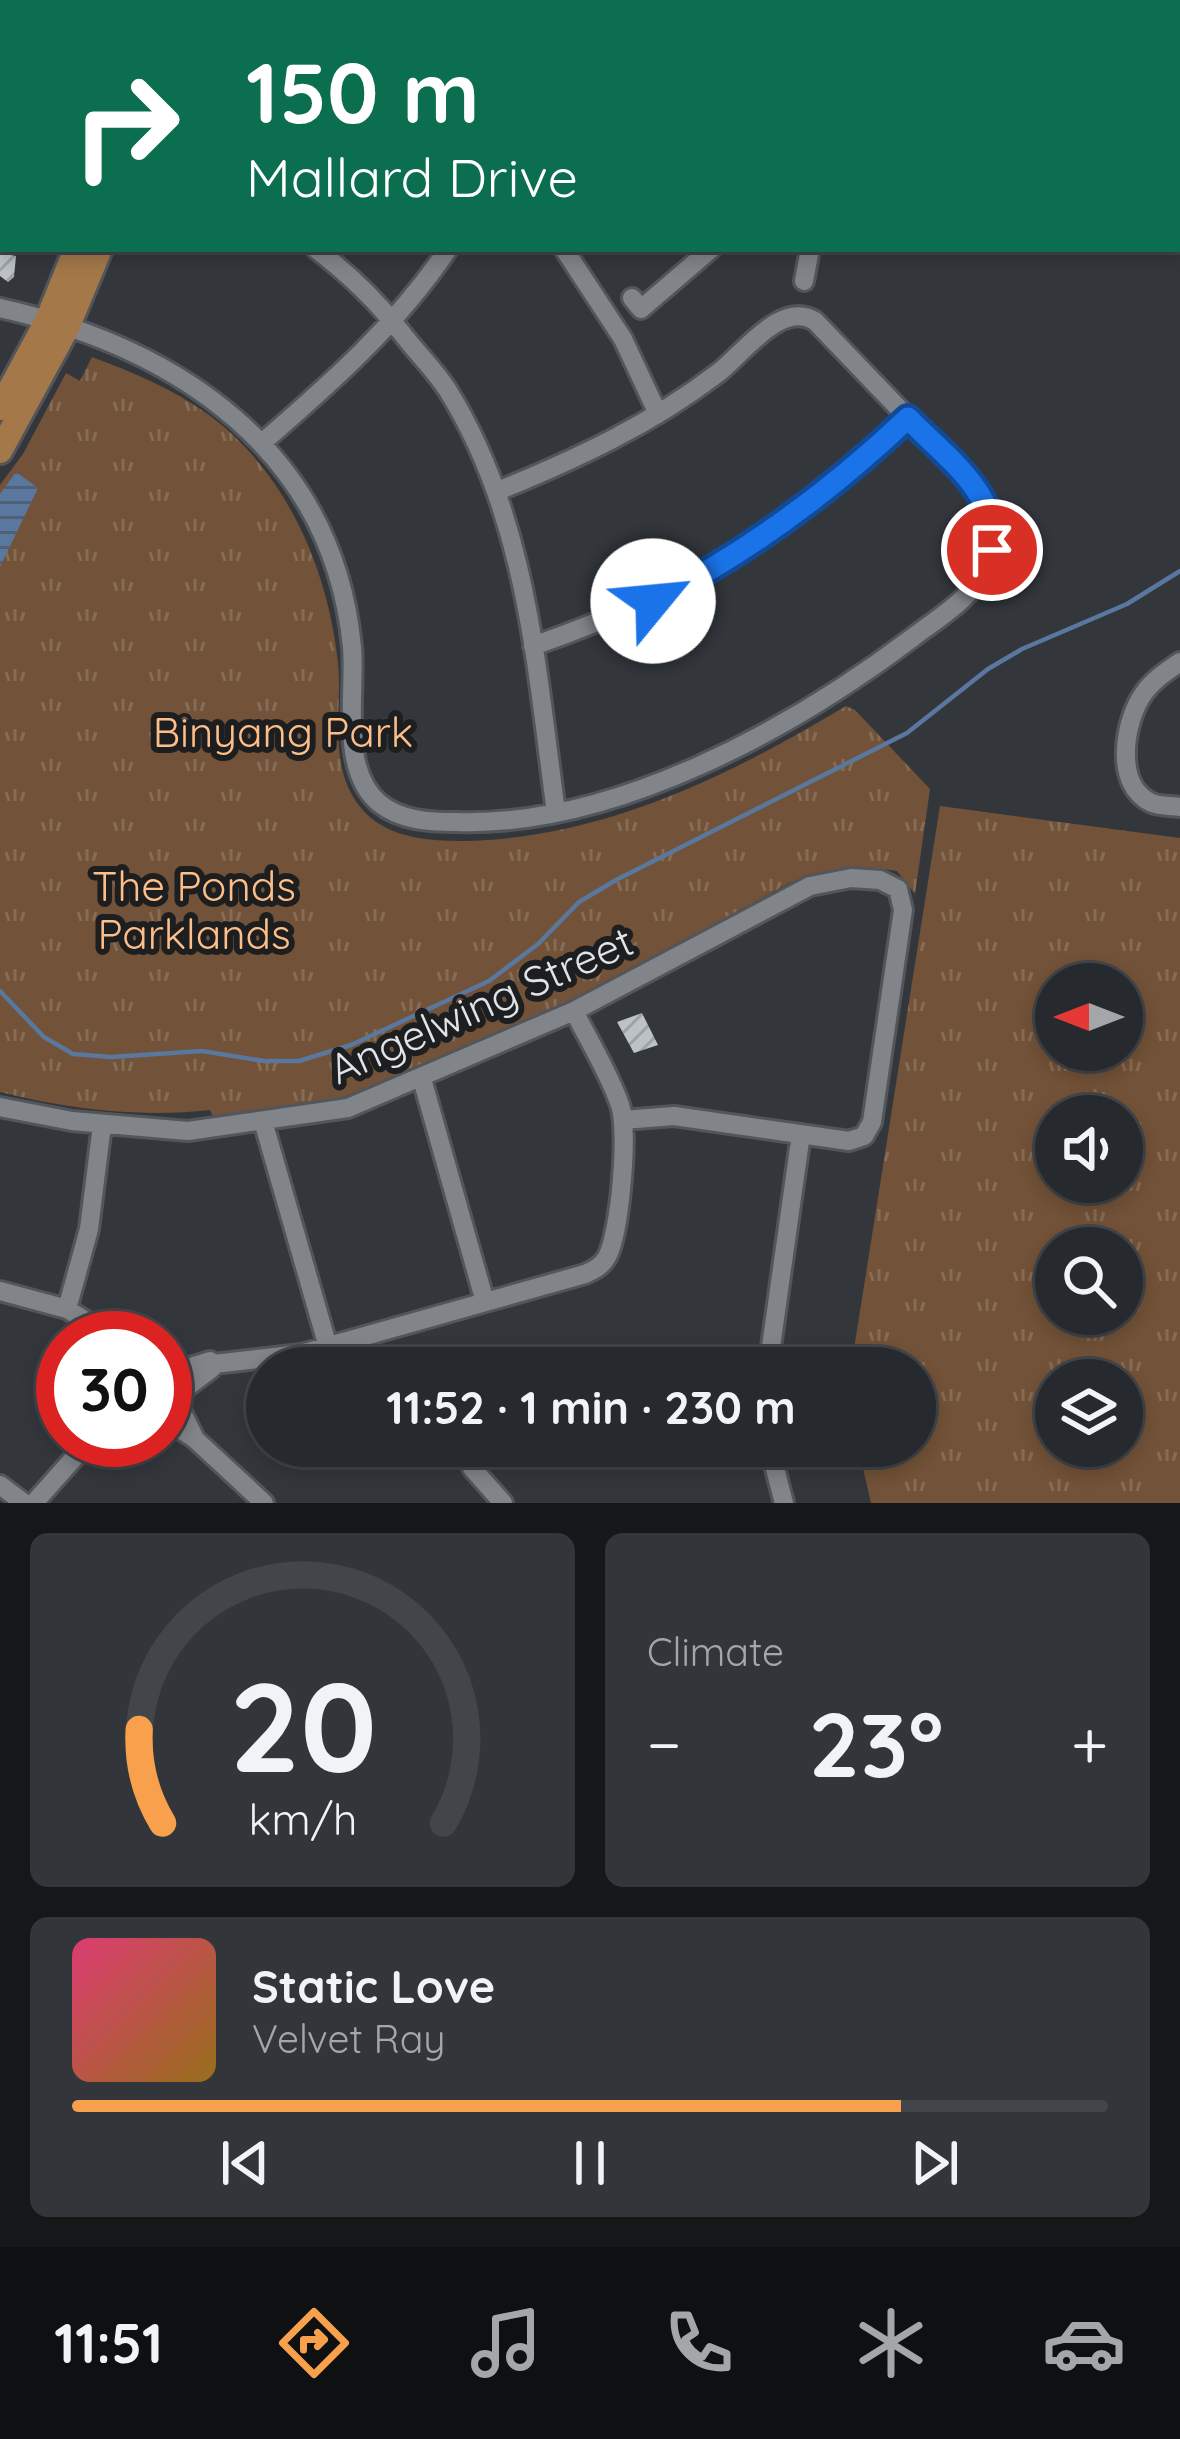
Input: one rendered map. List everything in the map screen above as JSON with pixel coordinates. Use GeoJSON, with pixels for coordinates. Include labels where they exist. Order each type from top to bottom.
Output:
{"type":"FeatureCollection","features":[{"type":"Feature","properties":{"kind":"main road"},"geometry":{"type":"LineString","coordinates":[[0,451],[57,324],[75,252]]}},
{"type":"Feature","properties":{"kind":"main road"},"geometry":{"type":"LineString","coordinates":[[0,408],[98,252]]}},
{"type":"Feature","properties":{"kind":"street"},"geometry":{"type":"LineString","coordinates":[[320,252],[393,320],[446,389],[498,491],[520,570],[556,812]]}},
{"type":"Feature","properties":{"kind":"street"},"geometry":{"type":"LineString","coordinates":[[263,442],[350,366],[446,252]]}},
{"type":"Feature","properties":{"kind":"street"},"geometry":{"type":"LineString","coordinates":[[566,252],[623,339],[658,414]]}},
{"type":"Feature","properties":{"kind":"street"},"geometry":{"type":"LineString","coordinates":[[632,298],[640,309],[707,252]]}},
{"type":"Feature","properties":{"kind":"street"},"geometry":{"type":"LineString","coordinates":[[804,280],[809,252]]}},
{"type":"Feature","properties":{"kind":"street"},"geometry":{"type":"LineString","coordinates":[[0,308],[57,324],[183,377],[263,442],[292,479],[344,594],[360,776],[372,796],[404,817],[503,821],[556,812],[669,776],[782,723],[875,664],[977,583],[989,564],[994,539],[987,504],[815,321],[798,314],[778,322],[715,375],[658,414],[600,448],[498,491]]}},
{"type":"Feature","properties":{"kind":"street"},"geometry":{"type":"LineString","coordinates":[[533,646],[653,601],[721,564],[847,476],[908,418]]}},
{"type":"Feature","properties":{"kind":"street"},"geometry":{"type":"LineString","coordinates":[[1180,662],[1140,697],[1127,735],[1127,772],[1134,788],[1150,803],[1180,807]]}},
{"type":"Feature","properties":{"kind":"street","name":"Angelwing Street"},"geometry":{"type":"LineString","coordinates":[[0,1107],[47,1118],[206,1131],[348,1108],[574,1011],[810,886],[864,878],[888,882],[898,890],[903,910],[869,1131],[849,1141],[801,1134]]}},
{"type":"Feature","properties":{"kind":"street"},"geometry":{"type":"LineString","coordinates":[[263,1121],[328,1347],[585,1274],[604,1263],[612,1241],[623,1120],[574,1011]]}},
{"type":"Feature","properties":{"kind":"street"},"geometry":{"type":"LineString","coordinates":[[422,1079],[485,1302]]}},
{"type":"Feature","properties":{"kind":"street"},"geometry":{"type":"LineString","coordinates":[[623,1120],[674,1116],[801,1134],[771,1347]]}},
{"type":"Feature","properties":{"kind":"street"},"geometry":{"type":"LineString","coordinates":[[68,1309],[89,1228],[102,1124]]}},
{"type":"Feature","properties":{"kind":"street"},"geometry":{"type":"LineString","coordinates":[[0,1292],[71,1311]]}},
{"type":"Feature","properties":{"kind":"street"},"geometry":{"type":"LineString","coordinates":[[192,1367],[210,1361],[246,1361]]}},
{"type":"Feature","properties":{"kind":"street"},"geometry":{"type":"LineString","coordinates":[[192,1385],[214,1364]]}},
{"type":"Feature","properties":{"kind":"street"},"geometry":{"type":"LineString","coordinates":[[192,1435],[264,1503]]}},
{"type":"Feature","properties":{"kind":"street"},"geometry":{"type":"LineString","coordinates":[[34,1503],[66,1467]]}},
{"type":"Feature","properties":{"kind":"street"},"geometry":{"type":"LineString","coordinates":[[775,1467],[784,1503]]}},
{"type":"Feature","properties":{"kind":"street"},"geometry":{"type":"LineString","coordinates":[[472,1468],[503,1503]]}},
{"type":"Feature","properties":{"kind":"street"},"geometry":{"type":"LineString","coordinates":[[0,1485],[24,1503]]}},
{"type":"Feature","properties":{"kind":"green space","name":"The Ponds Parklands"},"geometry":{"type":"Polygon","coordinates":[[[92,357],[151,381],[206,413],[259,462],[280,492],[313,557],[333,627],[344,774],[358,805],[383,826],[413,837],[465,841],[567,828],[664,799],[711,779],[846,706],[930,789],[915,894],[897,871],[882,869],[842,870],[789,883],[609,982],[432,1063],[340,1098],[214,1119],[210,1110],[104,1110],[0,1092],[0,485],[23,454],[66,373],[80,381],[92,357]]]}},
{"type":"Feature","properties":{"kind":"green space"},"geometry":{"type":"Polygon","coordinates":[[[940,806],[1180,838],[1180,1503],[871,1503],[863,1467],[936,1467],[936,1347],[854,1347],[940,806]]]}},
{"type":"Feature","properties":{"kind":"water"},"geometry":{"type":"Polygon","coordinates":[[[16,472],[38,488],[0,567],[0,494],[16,472]]]}},
{"type":"Feature","properties":{"kind":"building"},"geometry":{"type":"Polygon","coordinates":[[[0,253],[16,256],[14,277],[8,282],[0,276],[0,253]]]}},
{"type":"Feature","properties":{"kind":"building"},"geometry":{"type":"Polygon","coordinates":[[[642,1013],[658,1045],[634,1053],[617,1022],[642,1013]]]}},
{"type":"Feature","properties":{"kind":"waterway"},"geometry":{"type":"LineString","coordinates":[[0,991],[44,1037],[73,1054],[111,1057],[202,1051],[299,1061],[351,1045],[489,981],[538,944],[579,902],[616,880],[907,733],[988,669],[1022,649],[1127,604],[1180,571]]}},
{"type":"Feature","properties":{"kind":"route"},"geometry":{"type":"LineString","coordinates":[[653,601],[792,518],[847,476],[908,418],[987,504],[992,550]]}},
{"type":"Feature","properties":{"kind":"park label","name":"Binyang Park"},"geometry":{"type":"Point","coordinates":[283,732]}}]}
